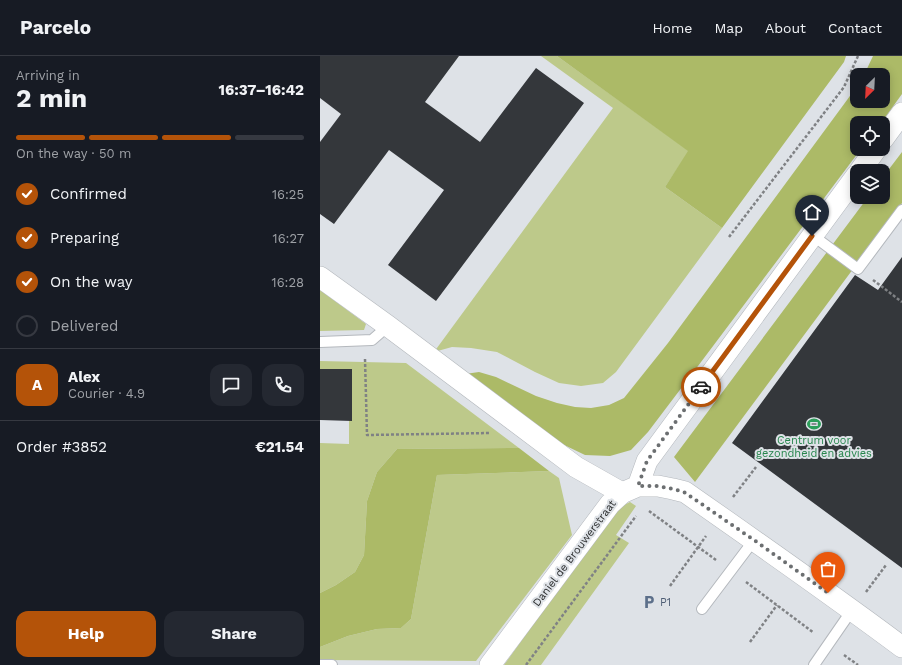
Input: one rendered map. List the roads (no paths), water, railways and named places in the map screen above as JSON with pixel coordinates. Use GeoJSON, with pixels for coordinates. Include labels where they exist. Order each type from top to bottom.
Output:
{"type":"FeatureCollection","features":[{"type":"Feature","properties":{"kind":"street"},"geometry":{"type":"LineString","coordinates":[[890,130],[902,114]]}},
{"type":"Feature","properties":{"kind":"street","name":"Daniel de Brouwerstraat"},"geometry":{"type":"LineString","coordinates":[[490,665],[610,504],[630,489],[647,461],[850,184]]}},
{"type":"Feature","properties":{"kind":"street"},"geometry":{"type":"LineString","coordinates":[[320,277],[576,467],[630,489],[658,486],[684,492],[754,540],[902,647]]}},
{"type":"Feature","properties":{"kind":"lane"},"geometry":{"type":"LineString","coordinates":[[812,236],[858,269],[902,210]]}},
{"type":"Feature","properties":{"kind":"lane"},"geometry":{"type":"LineString","coordinates":[[320,342],[372,340],[388,326]]}},
{"type":"Feature","properties":{"kind":"lane"},"geometry":{"type":"LineString","coordinates":[[702,609],[754,540]]}},
{"type":"Feature","properties":{"kind":"lane"},"geometry":{"type":"LineString","coordinates":[[814,665],[852,610]]}},
{"type":"Feature","properties":{"kind":"lane"},"geometry":{"type":"LineString","coordinates":[[320,665],[332,665]]}},
{"type":"Feature","properties":{"kind":"place","name":"Centrum voor gezondheid en advies"},"geometry":{"type":"Point","coordinates":[814,424]}},
{"type":"Feature","properties":{"kind":"place","name":"P1"},"geometry":{"type":"Point","coordinates":[649,602]}}]}
